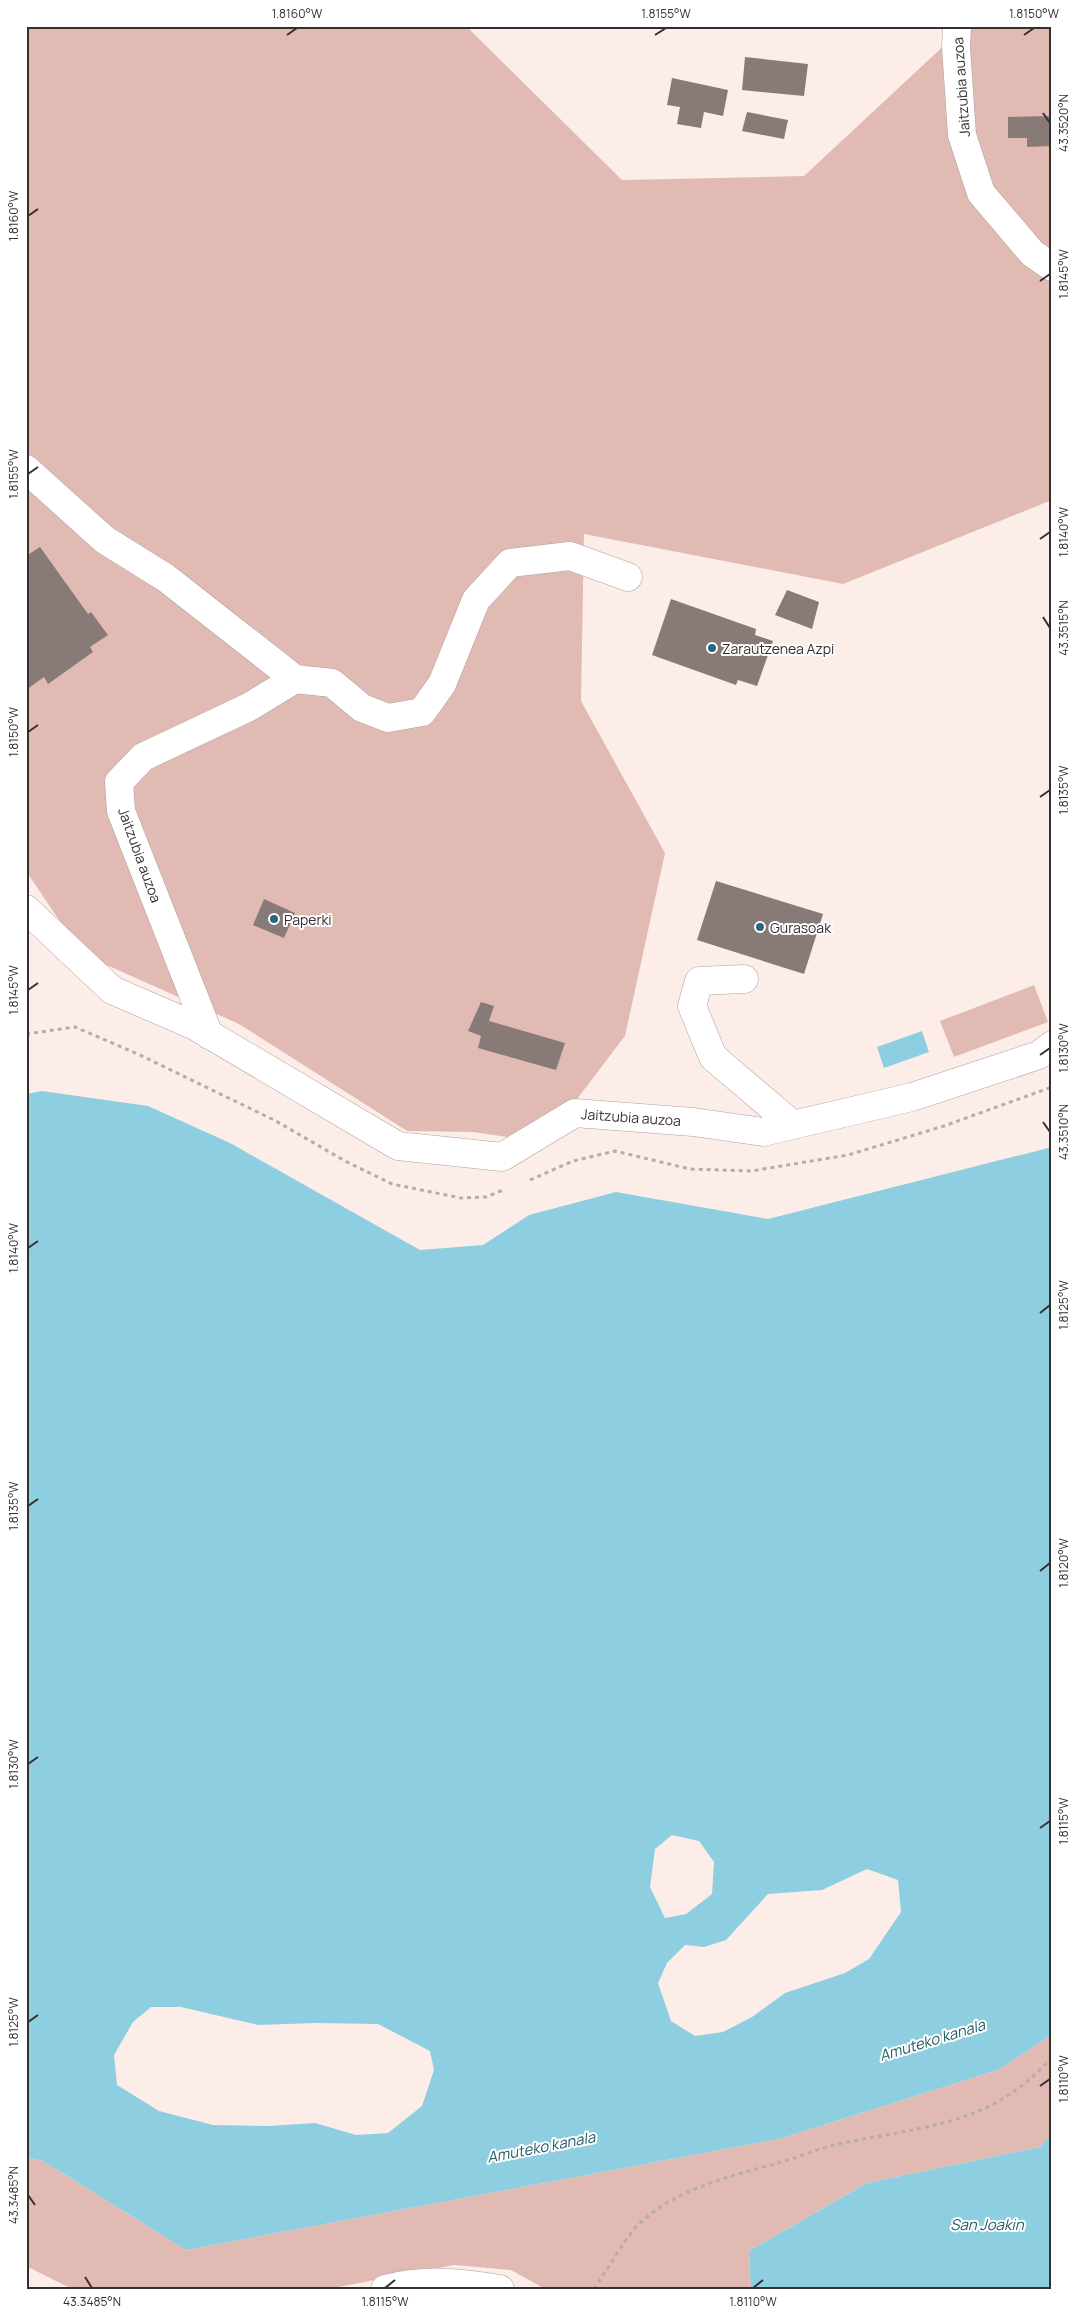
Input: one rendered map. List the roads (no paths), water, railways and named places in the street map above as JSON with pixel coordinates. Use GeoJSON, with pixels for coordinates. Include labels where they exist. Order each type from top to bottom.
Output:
{"type":"FeatureCollection","features":[{"type":"Feature","properties":{"kind":"street","name":"Jaitzubia auzoa"},"geometry":{"type":"LineString","coordinates":[[957,26],[956,47],[962,135],[981,194],[1032,253],[1052,267]]}},
{"type":"Feature","properties":{"kind":"street"},"geometry":{"type":"LineString","coordinates":[[26,469],[105,540],[166,578],[295,679],[332,683],[362,708],[388,718],[422,712],[442,684],[476,600],[510,563],[570,556],[628,577]]}},
{"type":"Feature","properties":{"kind":"street","name":"Jaitzubia auzoa"},"geometry":{"type":"LineString","coordinates":[[209,1034],[121,811],[119,782],[143,757],[249,707],[295,679]]}},
{"type":"Feature","properties":{"kind":"street","name":"Jaitzubia auzoa"},"geometry":{"type":"LineString","coordinates":[[26,909],[112,990],[195,1026],[398,1146],[502,1157],[575,1113],[693,1122],[762,1132],[912,1097],[1039,1054],[1052,1045]]}},
{"type":"Feature","properties":{"kind":"street"},"geometry":{"type":"LineString","coordinates":[[744,979],[699,981],[692,1006],[713,1057],[793,1125]]}},
{"type":"Feature","properties":{"kind":"street"},"geometry":{"type":"LineString","coordinates":[[385,2289],[405,2283],[463,2282],[500,2289]]}},
{"type":"Feature","properties":{"kind":"water"},"geometry":{"type":"Polygon","coordinates":[[[922,1031],[929,1052],[884,1068],[877,1047],[922,1031]]]}},
{"type":"Feature","properties":{"kind":"water","name":"Amuteko kanala"},"geometry":{"type":"Polygon","coordinates":[[[42,1091],[148,1106],[230,1143],[420,1250],[483,1245],[529,1215],[616,1192],[768,1219],[1052,1147],[1052,2035],[998,2070],[779,2139],[186,2250],[43,2161],[26,2157],[26,1094],[42,1091]],[[672,1835],[655,1849],[650,1887],[665,1918],[686,1914],[712,1894],[714,1862],[699,1841],[672,1835]],[[867,1869],[822,1890],[768,1894],[726,1940],[704,1947],[685,1945],[667,1963],[658,1983],[671,2021],[695,2036],[723,2032],[752,2017],[785,1993],[845,1973],[869,1959],[901,1912],[898,1880],[867,1869]],[[151,2007],[133,2022],[114,2055],[117,2085],[159,2111],[213,2125],[268,2126],[315,2123],[356,2135],[388,2133],[422,2106],[434,2070],[430,2051],[378,2024],[315,2023],[258,2025],[181,2007],[151,2007]]]}},
{"type":"Feature","properties":{"kind":"water","name":"San Joakin"},"geometry":{"type":"Polygon","coordinates":[[[1052,2134],[1052,2289],[751,2289],[749,2251],[867,2183],[1040,2147],[1052,2134]]]}},
{"type":"Feature","properties":{"kind":"place","name":"Zarautzenea Azpi"},"geometry":{"type":"Point","coordinates":[712,648]}},
{"type":"Feature","properties":{"kind":"place","name":"Paperki"},"geometry":{"type":"Point","coordinates":[274,919]}},
{"type":"Feature","properties":{"kind":"place","name":"Gurasoak"},"geometry":{"type":"Point","coordinates":[760,927]}}]}
